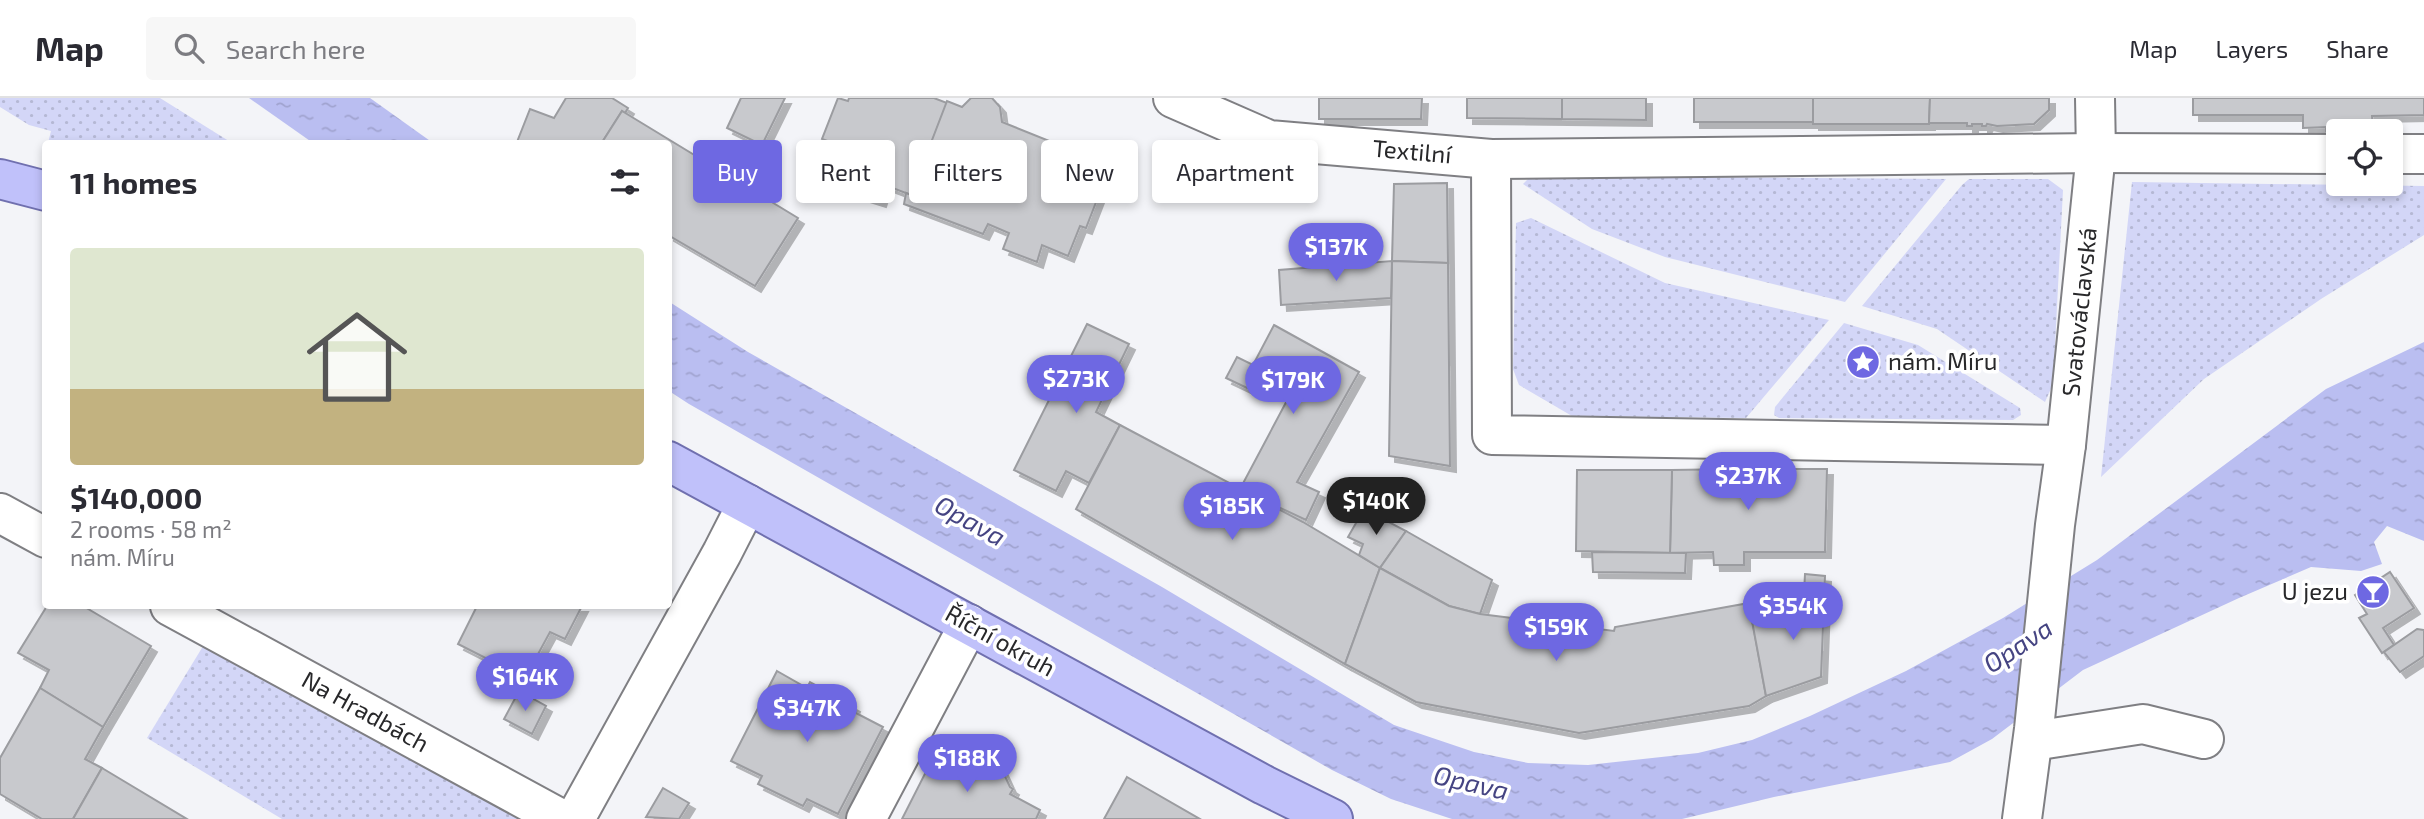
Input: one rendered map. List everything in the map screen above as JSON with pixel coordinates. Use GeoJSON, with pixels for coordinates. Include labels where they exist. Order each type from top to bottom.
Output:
{"type":"FeatureCollection","features":[{"type":"Feature","properties":{"kind":"main road"},"geometry":{"type":"LineString","coordinates":[[0,179],[42,190]]}},
{"type":"Feature","properties":{"kind":"main road","name":"Říční okruh"},"geometry":{"type":"LineString","coordinates":[[672,463],[1264,785],[1333,819]]}},
{"type":"Feature","properties":{"kind":"street","name":"Textilní"},"geometry":{"type":"LineString","coordinates":[[1173,98],[1269,140],[1491,159]]}},
{"type":"Feature","properties":{"kind":"street","name":"Svatováclavská"},"geometry":{"type":"LineString","coordinates":[[2019,814],[2033,735],[2066,445],[2096,153],[2095,98]]}},
{"type":"Feature","properties":{"kind":"street"},"geometry":{"type":"LineString","coordinates":[[2066,445],[1492,435],[1491,159],[2096,153],[2326,154]]}},
{"type":"Feature","properties":{"kind":"street"},"geometry":{"type":"LineString","coordinates":[[2403,154],[2424,154]]}},
{"type":"Feature","properties":{"kind":"street"},"geometry":{"type":"LineString","coordinates":[[575,819],[747,504]]}},
{"type":"Feature","properties":{"kind":"street"},"geometry":{"type":"LineString","coordinates":[[0,513],[42,536]]}},
{"type":"Feature","properties":{"kind":"street","name":"Na Hradbách"},"geometry":{"type":"LineString","coordinates":[[176,609],[561,819]]}},
{"type":"Feature","properties":{"kind":"street"},"geometry":{"type":"LineString","coordinates":[[866,819],[969,624]]}},
{"type":"Feature","properties":{"kind":"street"},"geometry":{"type":"LineString","coordinates":[[2033,735],[2143,724],[2204,739]]}},
{"type":"Feature","properties":{"kind":"shaded area"},"geometry":{"type":"Polygon","coordinates":[[[0,98],[160,98],[227,140],[49,140],[51,131],[29,125],[0,107],[0,98]]]}},
{"type":"Feature","properties":{"kind":"shaded area"},"geometry":{"type":"Polygon","coordinates":[[[1531,176],[1946,179],[1845,302],[1665,257],[1592,229],[1523,184],[1531,176]]]}},
{"type":"Feature","properties":{"kind":"shaded area"},"geometry":{"type":"Polygon","coordinates":[[[1969,179],[2048,179],[2063,190],[2053,384],[2045,402],[1937,329],[1862,306],[1969,179]]]}},
{"type":"Feature","properties":{"kind":"shaded area"},"geometry":{"type":"Polygon","coordinates":[[[2132,182],[2326,185],[2326,196],[2403,196],[2403,186],[2424,186],[2424,235],[2321,299],[2204,379],[2101,477],[2132,182]]]}},
{"type":"Feature","properties":{"kind":"shaded area"},"geometry":{"type":"Polygon","coordinates":[[[1531,218],[1665,283],[1829,320],[1746,418],[1572,416],[1519,385],[1513,369],[1516,223],[1531,218]]]}},
{"type":"Feature","properties":{"kind":"shaded area"},"geometry":{"type":"Polygon","coordinates":[[[1844,323],[1918,345],[2020,408],[2021,415],[2013,420],[1779,418],[1774,415],[1775,407],[1844,323]]]}},
{"type":"Feature","properties":{"kind":"shaded area"},"geometry":{"type":"Polygon","coordinates":[[[208,638],[535,819],[282,819],[147,738],[208,638]]]}},
{"type":"Feature","properties":{"kind":"water"},"geometry":{"type":"Polygon","coordinates":[[[249,98],[370,98],[429,140],[309,140],[249,98]]]}},
{"type":"Feature","properties":{"kind":"water","name":"Opava"},"geometry":{"type":"Polygon","coordinates":[[[672,304],[748,352],[1162,587],[1394,725],[1474,752],[1528,763],[1588,765],[1698,753],[1752,740],[1906,671],[2003,618],[2097,560],[2326,389],[2424,342],[2424,541],[2387,526],[2374,542],[2382,564],[2361,571],[2311,567],[2239,598],[2083,670],[1992,739],[1950,762],[1774,797],[1682,819],[1452,819],[1391,799],[1332,770],[672,393],[672,304]]]}},
{"type":"Feature","properties":{"kind":"building"},"geometry":{"type":"Polygon","coordinates":[[[566,98],[612,98],[628,108],[625,113],[622,111],[604,140],[518,140],[530,109],[554,118],[566,98]]]}},
{"type":"Feature","properties":{"kind":"building"},"geometry":{"type":"Polygon","coordinates":[[[741,98],[785,98],[764,140],[752,140],[727,128],[741,98]]]}},
{"type":"Feature","properties":{"kind":"building"},"geometry":{"type":"Polygon","coordinates":[[[838,98],[848,101],[849,98],[934,98],[947,103],[933,140],[909,140],[909,194],[895,189],[895,140],[822,139],[838,98]]]}},
{"type":"Feature","properties":{"kind":"building"},"geometry":{"type":"Polygon","coordinates":[[[971,98],[992,98],[1000,107],[1002,122],[1047,140],[1041,140],[1041,203],[1096,203],[1086,228],[1080,226],[1068,256],[1042,245],[1037,262],[1003,249],[1009,233],[988,224],[983,234],[904,204],[906,193],[909,194],[909,203],[1027,203],[1027,140],[932,140],[947,101],[962,107],[971,98]]]}},
{"type":"Feature","properties":{"kind":"building"},"geometry":{"type":"Polygon","coordinates":[[[1319,98],[1422,98],[1421,119],[1319,119],[1319,98]]]}},
{"type":"Feature","properties":{"kind":"building"},"geometry":{"type":"Polygon","coordinates":[[[1467,98],[1562,98],[1562,119],[1467,118],[1467,98]]]}},
{"type":"Feature","properties":{"kind":"building"},"geometry":{"type":"Polygon","coordinates":[[[1562,98],[1646,98],[1646,120],[1562,119],[1562,98]]]}},
{"type":"Feature","properties":{"kind":"building"},"geometry":{"type":"Polygon","coordinates":[[[1694,98],[1813,98],[1813,122],[1694,122],[1694,98]]]}},
{"type":"Feature","properties":{"kind":"building"},"geometry":{"type":"Polygon","coordinates":[[[1813,98],[1930,98],[1929,124],[1813,124],[1813,98]]]}},
{"type":"Feature","properties":{"kind":"building"},"geometry":{"type":"Polygon","coordinates":[[[1930,98],[2049,98],[2049,110],[2034,124],[1967,126],[1967,123],[1929,123],[1930,98]]]}},
{"type":"Feature","properties":{"kind":"building"},"geometry":{"type":"Polygon","coordinates":[[[2193,98],[2424,98],[2424,115],[2326,119],[2326,127],[2303,128],[2303,115],[2193,115],[2193,98]]]}},
{"type":"Feature","properties":{"kind":"building"},"geometry":{"type":"Polygon","coordinates":[[[622,111],[670,140],[604,140],[622,111]]]}},
{"type":"Feature","properties":{"kind":"building"},"geometry":{"type":"Polygon","coordinates":[[[672,141],[693,154],[693,203],[773,203],[798,218],[755,286],[672,237],[672,141]]]}},
{"type":"Feature","properties":{"kind":"building"},"geometry":{"type":"Polygon","coordinates":[[[1447,183],[1448,263],[1392,261],[1394,184],[1447,183]]]}},
{"type":"Feature","properties":{"kind":"building"},"geometry":{"type":"Polygon","coordinates":[[[1392,261],[1448,263],[1450,466],[1389,456],[1392,261]]]}},
{"type":"Feature","properties":{"kind":"building"},"geometry":{"type":"Polygon","coordinates":[[[1392,261],[1391,298],[1281,305],[1279,270],[1392,261]]]}},
{"type":"Feature","properties":{"kind":"building"},"geometry":{"type":"Polygon","coordinates":[[[1087,324],[1129,344],[1096,412],[1120,425],[1089,483],[1066,471],[1056,491],[1014,470],[1087,324]]]}},
{"type":"Feature","properties":{"kind":"building"},"geometry":{"type":"Polygon","coordinates":[[[1274,325],[1359,372],[1297,482],[1319,492],[1306,520],[1240,489],[1291,393],[1255,377],[1247,388],[1226,378],[1237,357],[1253,365],[1274,325]]]}},
{"type":"Feature","properties":{"kind":"building"},"geometry":{"type":"Polygon","coordinates":[[[1120,425],[1303,522],[1380,568],[1345,664],[1076,509],[1120,425]]]}},
{"type":"Feature","properties":{"kind":"building"},"geometry":{"type":"Polygon","coordinates":[[[1827,469],[1825,552],[1744,552],[1744,565],[1714,565],[1713,552],[1670,553],[1672,470],[1827,469]]]}},
{"type":"Feature","properties":{"kind":"building"},"geometry":{"type":"Polygon","coordinates":[[[1577,470],[1672,470],[1670,553],[1576,551],[1577,470]]]}},
{"type":"Feature","properties":{"kind":"building"},"geometry":{"type":"Polygon","coordinates":[[[1364,509],[1406,531],[1380,568],[1359,555],[1363,544],[1348,537],[1364,509]]]}},
{"type":"Feature","properties":{"kind":"building"},"geometry":{"type":"Polygon","coordinates":[[[1406,531],[1492,580],[1480,614],[1449,606],[1380,568],[1406,531]]]}},
{"type":"Feature","properties":{"kind":"building"},"geometry":{"type":"Polygon","coordinates":[[[1592,552],[1686,553],[1685,573],[1593,572],[1592,552]]]}},
{"type":"Feature","properties":{"kind":"building"},"geometry":{"type":"Polygon","coordinates":[[[1380,568],[1449,606],[1480,614],[1614,631],[1615,627],[1749,603],[1766,696],[1749,706],[1579,733],[1416,702],[1345,664],[1380,568]]]}},
{"type":"Feature","properties":{"kind":"building"},"geometry":{"type":"Polygon","coordinates":[[[2390,572],[2414,608],[2383,628],[2394,645],[2382,653],[2359,618],[2367,614],[2355,595],[2390,572]]]}},
{"type":"Feature","properties":{"kind":"building"},"geometry":{"type":"Polygon","coordinates":[[[1805,574],[1825,576],[1821,677],[1766,696],[1752,621],[1803,612],[1805,574]]]}},
{"type":"Feature","properties":{"kind":"building"},"geometry":{"type":"Polygon","coordinates":[[[45,609],[88,609],[151,646],[103,727],[40,688],[49,670],[18,653],[45,609]]]}},
{"type":"Feature","properties":{"kind":"building"},"geometry":{"type":"Polygon","coordinates":[[[476,609],[580,609],[565,639],[550,632],[525,678],[458,644],[476,609]]]}},
{"type":"Feature","properties":{"kind":"building"},"geometry":{"type":"Polygon","coordinates":[[[2417,629],[2424,630],[2424,656],[2400,672],[2384,652],[2417,629]]]}},
{"type":"Feature","properties":{"kind":"building"},"geometry":{"type":"Polygon","coordinates":[[[777,671],[807,688],[810,682],[854,706],[852,711],[883,727],[838,814],[807,799],[803,806],[758,784],[762,776],[731,761],[777,671]]]}},
{"type":"Feature","properties":{"kind":"building"},"geometry":{"type":"Polygon","coordinates":[[[40,688],[103,727],[85,759],[102,768],[73,819],[42,819],[0,794],[0,758],[40,688]]]}},
{"type":"Feature","properties":{"kind":"building"},"geometry":{"type":"Polygon","coordinates":[[[519,691],[546,706],[532,734],[504,719],[519,691]]]}},
{"type":"Feature","properties":{"kind":"building"},"geometry":{"type":"Polygon","coordinates":[[[935,754],[966,771],[968,766],[997,759],[1013,789],[1010,794],[1040,810],[1036,819],[902,819],[935,754]]]}},
{"type":"Feature","properties":{"kind":"building"},"geometry":{"type":"Polygon","coordinates":[[[102,768],[187,819],[73,819],[102,768]]]}},
{"type":"Feature","properties":{"kind":"building"},"geometry":{"type":"Polygon","coordinates":[[[1127,777],[1200,819],[1104,819],[1127,777]]]}},
{"type":"Feature","properties":{"kind":"building"},"geometry":{"type":"Polygon","coordinates":[[[663,788],[689,803],[679,819],[646,817],[663,788]]]}},
{"type":"Feature","properties":{"kind":"place","name":"nám. Míru"},"geometry":{"type":"Point","coordinates":[1863,362]}},
{"type":"Feature","properties":{"kind":"place","name":"U jezu"},"geometry":{"type":"Point","coordinates":[2373,592]}}]}
